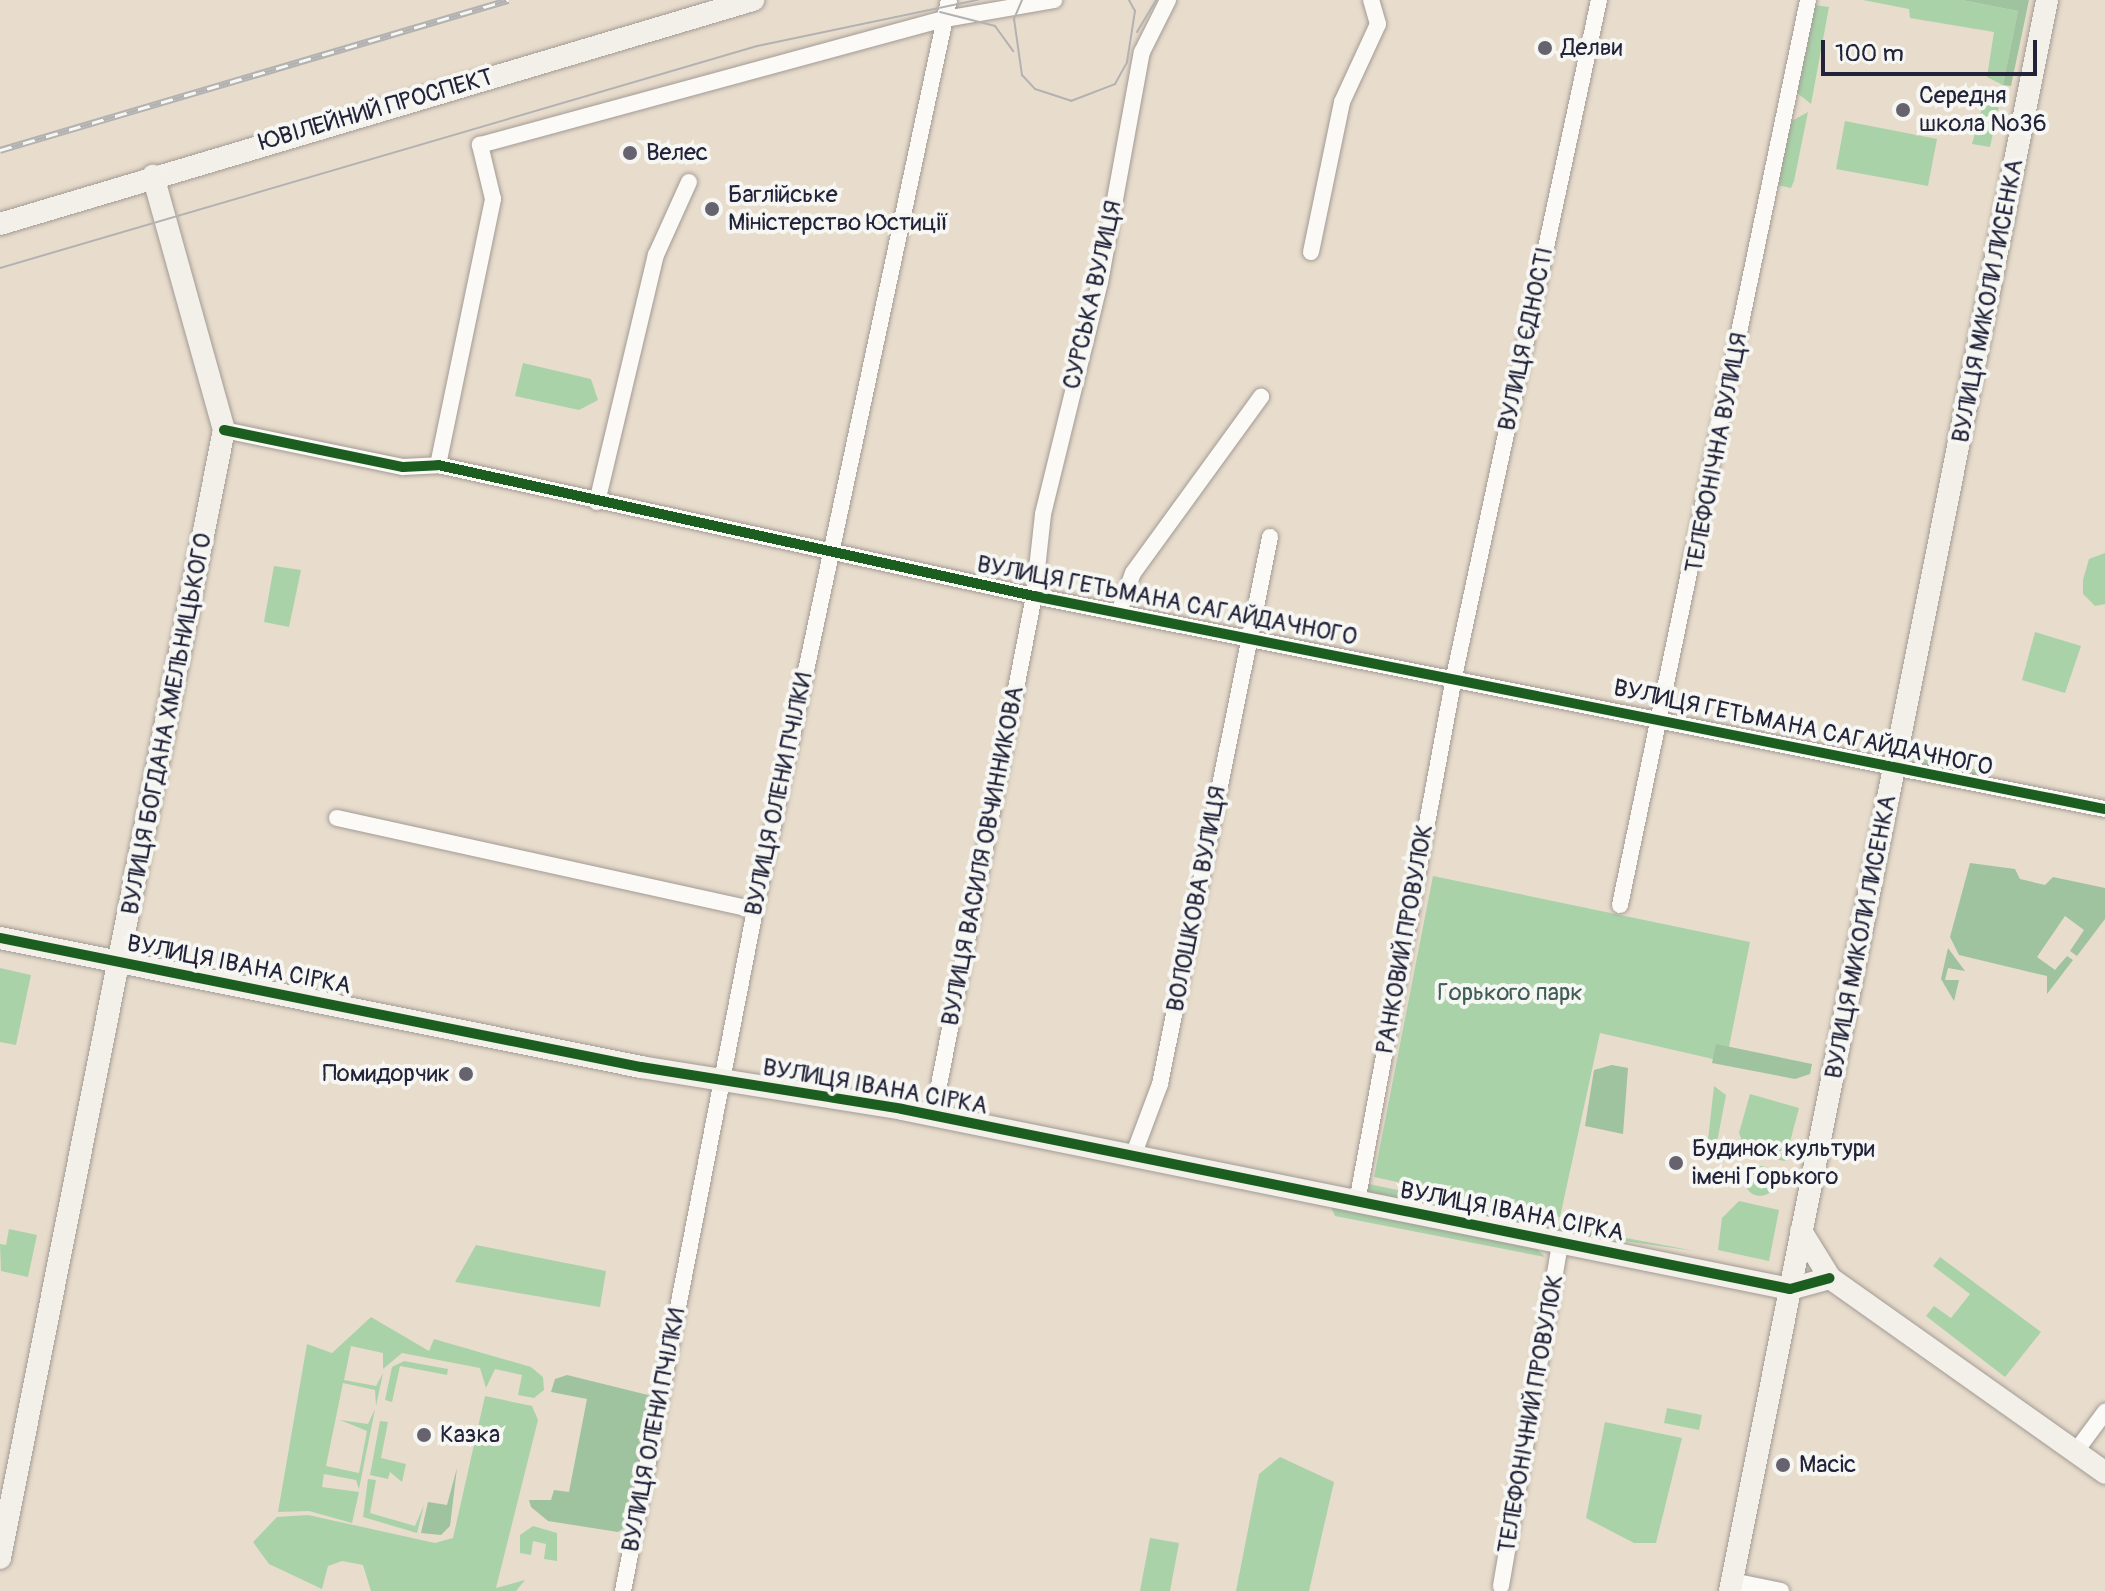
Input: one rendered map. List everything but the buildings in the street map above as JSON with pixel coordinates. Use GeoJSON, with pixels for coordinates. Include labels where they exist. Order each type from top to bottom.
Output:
{"type":"FeatureCollection","features":[{"type":"Feature","properties":{"kind":"street","name":"ЮВІЛЕЙНИЙ ПРОСПЕКТ"},"geometry":{"type":"LineString","coordinates":[[0,224],[753,0]]}},
{"type":"Feature","properties":{"kind":"street","name":"ВУЛИЦЯ ОЛЕНИ ПЧІЛКИ"},"geometry":{"type":"LineString","coordinates":[[623,1591],[755,910],[949,0]]}},
{"type":"Feature","properties":{"kind":"street"},"geometry":{"type":"LineString","coordinates":[[438,465],[493,199],[480,145],[945,19],[1054,0]]}},
{"type":"Feature","properties":{"kind":"street","name":"СУРСЬКА ВУЛИЦЯ"},"geometry":{"type":"LineString","coordinates":[[1034,596],[1043,514],[1100,282],[1142,52],[1168,0]]}},
{"type":"Feature","properties":{"kind":"street"},"geometry":{"type":"LineString","coordinates":[[1311,252],[1342,102],[1378,24],[1371,0]]}},
{"type":"Feature","properties":{"kind":"street","name":"ВУЛИЦЯ ЄДНОСТІ"},"geometry":{"type":"LineString","coordinates":[[1454,677],[1599,0]]}},
{"type":"Feature","properties":{"kind":"street","name":"ТЕЛЕФОНІЧНА ВУЛИЦЯ"},"geometry":{"type":"LineString","coordinates":[[1620,905],[1664,720],[1808,0]]}},
{"type":"Feature","properties":{"kind":"street","name":"ВУЛИЦЯ МИКОЛИ ЛИСЕНКА"},"geometry":{"type":"LineString","coordinates":[[1731,1586],[2047,0]]}},
{"type":"Feature","properties":{"kind":"street","name":"ВУЛИЦЯ БОГДАНА ХМЕЛЬНИЦЬКОГО"},"geometry":{"type":"LineString","coordinates":[[0,1558],[224,430],[153,176]]}},
{"type":"Feature","properties":{"kind":"street"},"geometry":{"type":"LineString","coordinates":[[597,502],[656,255],[689,182]]}},
{"type":"Feature","properties":{"kind":"street"},"geometry":{"type":"LineString","coordinates":[[1119,612],[1133,573],[1261,397]]}},
{"type":"Feature","properties":{"kind":"street","name":"ВУЛИЦЯ ГЕТЬМАНА САГАЙДАЧНОГО"},"geometry":{"type":"LineString","coordinates":[[224,430],[403,467],[438,465],[1034,596],[1454,677],[2105,809]]}},
{"type":"Feature","properties":{"kind":"street","name":"ВОЛОШКОВА ВУЛИЦЯ"},"geometry":{"type":"LineString","coordinates":[[1133,1156],[1160,1084],[1270,537]]}},
{"type":"Feature","properties":{"kind":"street","name":"ВУЛИЦЯ ВАСИЛЯ ОВЧИННИКОВА"},"geometry":{"type":"LineString","coordinates":[[933,1116],[1034,596]]}},
{"type":"Feature","properties":{"kind":"street","name":"РАНКОВИЙ ПРОВУЛОК"},"geometry":{"type":"LineString","coordinates":[[1357,1202],[1454,677]]}},
{"type":"Feature","properties":{"kind":"street"},"geometry":{"type":"LineString","coordinates":[[337,818],[755,910]]}},
{"type":"Feature","properties":{"kind":"street","name":"ВУЛИЦЯ ІВАНА СІРКА"},"geometry":{"type":"LineString","coordinates":[[0,938],[721,1081],[933,1116],[1790,1289]]}},
{"type":"Feature","properties":{"kind":"street"},"geometry":{"type":"LineString","coordinates":[[1801,1231],[1830,1278],[2105,1473]]}},
{"type":"Feature","properties":{"kind":"street","name":"ТЕЛЕФОНІЧНИЙ ПРОВУЛОК"},"geometry":{"type":"LineString","coordinates":[[1501,1586],[1560,1243]]}},
{"type":"Feature","properties":{"kind":"street"},"geometry":{"type":"LineString","coordinates":[[1790,1289],[1830,1278]]}},
{"type":"Feature","properties":{"kind":"street"},"geometry":{"type":"LineString","coordinates":[[2076,1451],[2105,1412]]}},
{"type":"Feature","properties":{"kind":"street"},"geometry":{"type":"LineString","coordinates":[[1731,1586],[1781,1591]]}},
{"type":"Feature","properties":{"kind":"green space"},"geometry":{"type":"Polygon","coordinates":[[[1863,0],[1962,0],[2018,11],[2003,85],[1987,77],[1994,32],[1910,18],[1909,9],[1863,0]]]}},
{"type":"Feature","properties":{"kind":"green space"},"geometry":{"type":"Polygon","coordinates":[[[1962,0],[2029,0],[2011,86],[2003,85],[2018,11],[1962,0]]]}},
{"type":"Feature","properties":{"kind":"green space"},"geometry":{"type":"Polygon","coordinates":[[[1814,5],[1829,7],[1811,104],[1796,92],[1814,5]]]}},
{"type":"Feature","properties":{"kind":"green space"},"geometry":{"type":"Polygon","coordinates":[[[1985,97],[2000,101],[1990,147],[1972,144],[1985,97]]]}},
{"type":"Feature","properties":{"kind":"green space"},"geometry":{"type":"Polygon","coordinates":[[[1808,112],[1794,181],[1791,188],[1777,185],[1790,122],[1808,112]]]}},
{"type":"Feature","properties":{"kind":"green space"},"geometry":{"type":"Polygon","coordinates":[[[1845,121],[1937,139],[1928,186],[1836,169],[1845,121]]]}},
{"type":"Feature","properties":{"kind":"green space"},"geometry":{"type":"Polygon","coordinates":[[[523,363],[591,379],[598,400],[579,410],[515,396],[523,363]]]}},
{"type":"Feature","properties":{"kind":"green space"},"geometry":{"type":"Polygon","coordinates":[[[2105,553],[2105,604],[2095,606],[2083,594],[2083,580],[2089,559],[2105,553]]]}},
{"type":"Feature","properties":{"kind":"green space"},"geometry":{"type":"Polygon","coordinates":[[[274,566],[301,570],[289,627],[264,622],[274,566]]]}},
{"type":"Feature","properties":{"kind":"green space"},"geometry":{"type":"Polygon","coordinates":[[[2035,632],[2081,646],[2065,693],[2022,680],[2035,632]]]}},
{"type":"Feature","properties":{"kind":"green space"},"geometry":{"type":"Polygon","coordinates":[[[1919,756],[1982,771],[1976,776],[1918,764],[1919,756]]]}},
{"type":"Feature","properties":{"kind":"green space"},"geometry":{"type":"Polygon","coordinates":[[[1970,863],[2015,869],[2020,879],[2045,885],[2053,877],[2105,888],[2105,919],[2077,956],[2070,951],[2084,930],[2065,916],[2037,957],[2055,970],[2067,956],[2073,960],[2047,994],[2047,976],[1959,955],[1950,937],[1970,863]]]}},
{"type":"Feature","properties":{"kind":"green space","name":"Горького парк"},"geometry":{"type":"Polygon","coordinates":[[[1433,876],[1750,942],[1726,1062],[1600,1033],[1560,1217],[1374,1177],[1433,876]]]}},
{"type":"Feature","properties":{"kind":"green space"},"geometry":{"type":"Polygon","coordinates":[[[1948,948],[1965,971],[1948,968],[1945,980],[1959,980],[1954,1001],[1941,979],[1948,948]]]}},
{"type":"Feature","properties":{"kind":"green space"},"geometry":{"type":"Polygon","coordinates":[[[0,968],[31,975],[16,1045],[0,1042],[0,968]]]}},
{"type":"Feature","properties":{"kind":"green space"},"geometry":{"type":"Polygon","coordinates":[[[1716,1044],[1812,1064],[1810,1074],[1795,1079],[1712,1063],[1716,1044]]]}},
{"type":"Feature","properties":{"kind":"green space"},"geometry":{"type":"Polygon","coordinates":[[[1612,1065],[1628,1068],[1623,1134],[1585,1126],[1594,1070],[1612,1065]]]}},
{"type":"Feature","properties":{"kind":"green space"},"geometry":{"type":"Polygon","coordinates":[[[1714,1086],[1726,1095],[1717,1142],[1708,1140],[1714,1086]]]}},
{"type":"Feature","properties":{"kind":"green space"},"geometry":{"type":"Polygon","coordinates":[[[1750,1094],[1799,1108],[1785,1161],[1747,1154],[1739,1133],[1750,1094]]]}},
{"type":"Feature","properties":{"kind":"green space"},"geometry":{"type":"Polygon","coordinates":[[[1760,1166],[1771,1170],[1775,1181],[1771,1192],[1760,1196],[1749,1192],[1745,1181],[1749,1170],[1760,1166]]]}},
{"type":"Feature","properties":{"kind":"green space"},"geometry":{"type":"Polygon","coordinates":[[[1364,1183],[1563,1224],[1561,1231],[1362,1191],[1364,1183]]]}},
{"type":"Feature","properties":{"kind":"green space"},"geometry":{"type":"Polygon","coordinates":[[[1739,1201],[1779,1210],[1769,1261],[1718,1250],[1722,1218],[1739,1201]]]}},
{"type":"Feature","properties":{"kind":"green space"},"geometry":{"type":"Polygon","coordinates":[[[1331,1207],[1537,1249],[1545,1257],[1335,1216],[1331,1207]]]}},
{"type":"Feature","properties":{"kind":"green space"},"geometry":{"type":"Polygon","coordinates":[[[9,1229],[37,1235],[28,1277],[1,1271],[0,1244],[6,1245],[9,1229]]]}},
{"type":"Feature","properties":{"kind":"green space"},"geometry":{"type":"Polygon","coordinates":[[[1589,1231],[1695,1251],[1588,1236],[1589,1231]]]}},
{"type":"Feature","properties":{"kind":"green space"},"geometry":{"type":"Polygon","coordinates":[[[476,1245],[606,1271],[600,1307],[455,1282],[476,1245]]]}},
{"type":"Feature","properties":{"kind":"green space"},"geometry":{"type":"Polygon","coordinates":[[[1940,1257],[2041,1332],[2005,1377],[1926,1316],[1934,1306],[1951,1318],[1970,1294],[1933,1266],[1940,1257]]]}},
{"type":"Feature","properties":{"kind":"green space"},"geometry":{"type":"Polygon","coordinates":[[[371,1317],[429,1351],[434,1339],[531,1367],[543,1377],[544,1390],[534,1398],[518,1395],[522,1375],[495,1369],[486,1388],[480,1368],[402,1353],[383,1369],[383,1353],[351,1346],[344,1380],[376,1386],[383,1373],[376,1406],[375,1390],[343,1383],[326,1466],[359,1473],[367,1431],[340,1420],[368,1424],[375,1409],[359,1489],[356,1480],[324,1474],[322,1487],[359,1492],[352,1523],[309,1511],[278,1512],[307,1344],[332,1353],[371,1317]]]}},
{"type":"Feature","properties":{"kind":"green space"},"geometry":{"type":"Polygon","coordinates":[[[404,1361],[448,1369],[447,1375],[400,1366],[392,1402],[385,1400],[392,1367],[404,1361]]]}},
{"type":"Feature","properties":{"kind":"green space"},"geometry":{"type":"Polygon","coordinates":[[[567,1375],[652,1396],[629,1524],[618,1532],[548,1521],[531,1507],[529,1500],[551,1500],[554,1490],[569,1492],[587,1399],[551,1392],[555,1379],[567,1375]]]}},
{"type":"Feature","properties":{"kind":"green space"},"geometry":{"type":"Polygon","coordinates":[[[485,1396],[532,1406],[538,1420],[496,1588],[525,1580],[516,1591],[371,1591],[363,1565],[342,1561],[328,1566],[322,1589],[269,1564],[253,1542],[277,1517],[308,1515],[435,1543],[453,1538],[485,1396]]]}},
{"type":"Feature","properties":{"kind":"green space"},"geometry":{"type":"Polygon","coordinates":[[[1667,1408],[1702,1415],[1699,1430],[1664,1423],[1667,1408]]]}},
{"type":"Feature","properties":{"kind":"green space"},"geometry":{"type":"Polygon","coordinates":[[[380,1421],[388,1422],[381,1458],[406,1464],[402,1482],[390,1472],[388,1479],[370,1475],[380,1421]]]}},
{"type":"Feature","properties":{"kind":"green space"},"geometry":{"type":"Polygon","coordinates":[[[1605,1422],[1682,1438],[1656,1543],[1634,1543],[1586,1518],[1605,1422]]]}},
{"type":"Feature","properties":{"kind":"green space"},"geometry":{"type":"Polygon","coordinates":[[[1280,1457],[1334,1482],[1309,1591],[1236,1591],[1259,1474],[1280,1457]]]}},
{"type":"Feature","properties":{"kind":"green space"},"geometry":{"type":"Polygon","coordinates":[[[457,1468],[450,1526],[441,1535],[421,1533],[428,1502],[447,1505],[457,1468]]]}},
{"type":"Feature","properties":{"kind":"green space"},"geometry":{"type":"Polygon","coordinates":[[[368,1479],[376,1480],[370,1513],[415,1526],[424,1505],[417,1533],[363,1517],[368,1479]]]}},
{"type":"Feature","properties":{"kind":"green space"},"geometry":{"type":"Polygon","coordinates":[[[533,1526],[557,1533],[557,1561],[544,1559],[546,1544],[533,1541],[531,1555],[520,1553],[520,1535],[533,1526]]]}},
{"type":"Feature","properties":{"kind":"green space"},"geometry":{"type":"Polygon","coordinates":[[[1150,1538],[1179,1543],[1170,1591],[1140,1591],[1150,1538]]]}},
{"type":"Feature","properties":{"kind":"tram line"},"geometry":{"type":"LineString","coordinates":[[0,268],[757,46],[978,0]]}},
{"type":"Feature","properties":{"kind":"tram line"},"geometry":{"type":"LineString","coordinates":[[1022,0],[1014,19],[1022,75],[1035,89],[1071,101],[1115,84],[1127,62],[1135,11],[1129,0]]}},
{"type":"Feature","properties":{"kind":"tram line"},"geometry":{"type":"LineString","coordinates":[[1137,32],[1156,0]]}},
{"type":"Feature","properties":{"kind":"tram line"},"geometry":{"type":"LineString","coordinates":[[940,12],[995,26],[1013,51]]}},
{"type":"Feature","properties":{"kind":"railway"},"geometry":{"type":"LineString","coordinates":[[0,150],[508,0]]}},
{"type":"Feature","properties":{"kind":"cycle path"},"geometry":{"type":"LineString","coordinates":[[224,430],[403,467],[438,465],[1034,596],[2105,809]]}},
{"type":"Feature","properties":{"kind":"cycle path"},"geometry":{"type":"LineString","coordinates":[[0,938],[641,1067],[902,1109],[1790,1289],[1830,1278]]}},
{"type":"Feature","properties":{"kind":"place","name":"Делви"},"geometry":{"type":"Point","coordinates":[1545,48]}},
{"type":"Feature","properties":{"kind":"place","name":"Середня школа №36"},"geometry":{"type":"Point","coordinates":[1903,110]}},
{"type":"Feature","properties":{"kind":"place","name":"Велес"},"geometry":{"type":"Point","coordinates":[630,153]}},
{"type":"Feature","properties":{"kind":"place","name":"Баглійське Міністерство Юстиції"},"geometry":{"type":"Point","coordinates":[712,209]}},
{"type":"Feature","properties":{"kind":"place","name":"Помидорчик"},"geometry":{"type":"Point","coordinates":[466,1074]}},
{"type":"Feature","properties":{"kind":"place","name":"Будинок культури імені Горького"},"geometry":{"type":"Point","coordinates":[1676,1163]}},
{"type":"Feature","properties":{"kind":"place","name":"Казка"},"geometry":{"type":"Point","coordinates":[424,1435]}},
{"type":"Feature","properties":{"kind":"place","name":"Macic"},"geometry":{"type":"Point","coordinates":[1783,1465]}}]}
